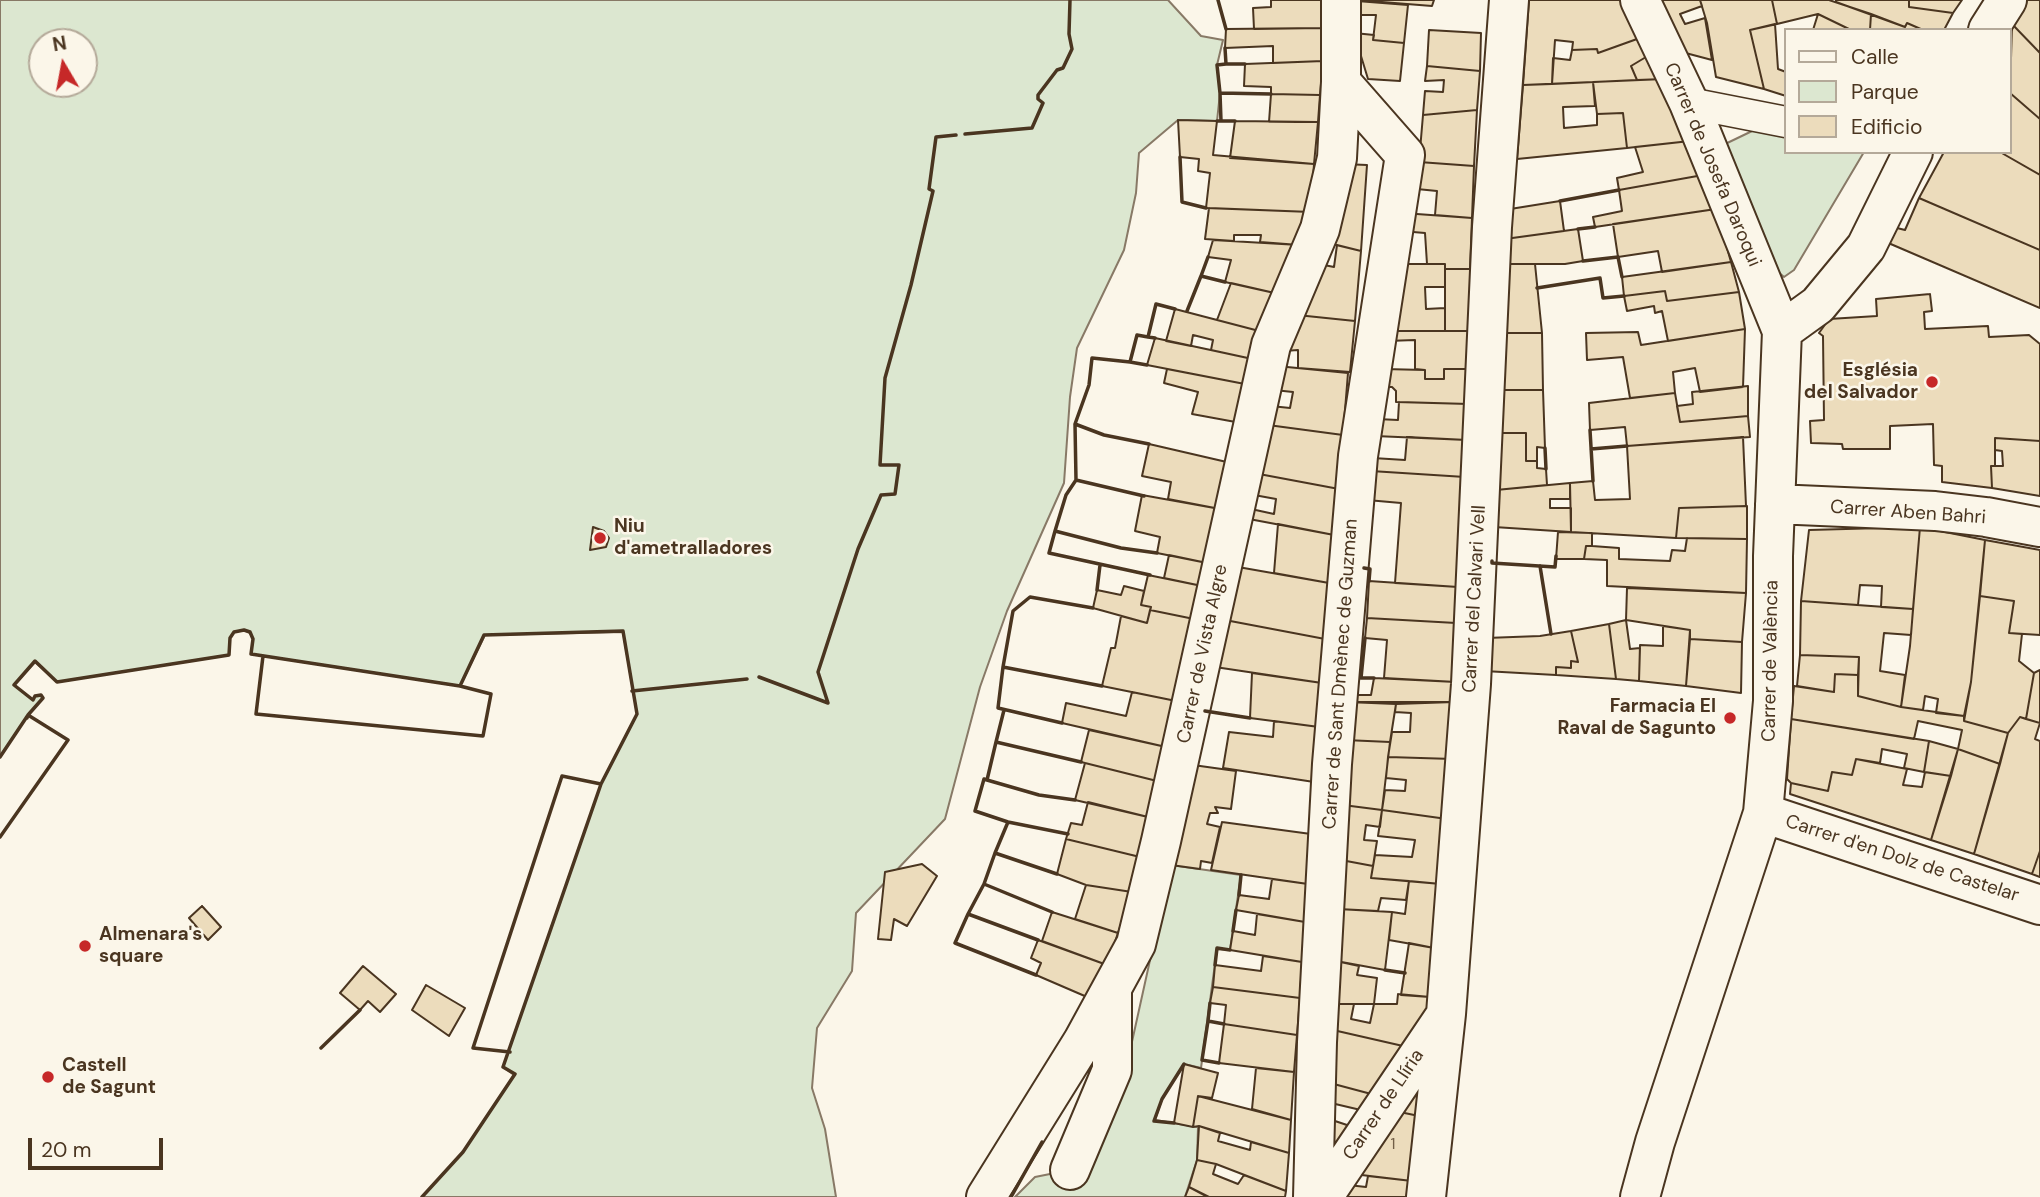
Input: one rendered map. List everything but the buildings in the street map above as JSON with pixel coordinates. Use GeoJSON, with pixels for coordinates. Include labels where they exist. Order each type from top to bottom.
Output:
{"type":"FeatureCollection","features":[{"type":"Feature","properties":{"kind":"street","name":"Carrer de Vista Algre"},"geometry":{"type":"LineString","coordinates":[[986,1197],[1083,1041],[1136,944],[1271,345],[1320,229],[1337,158],[1341,0]]}},
{"type":"Feature","properties":{"kind":"street","name":"Carrer de Josefa Daroqui"},"geometry":{"type":"LineString","coordinates":[[1640,0],[1689,103],[1782,331]]}},
{"type":"Feature","properties":{"kind":"street"},"geometry":{"type":"LineString","coordinates":[[1989,28],[2007,0]]}},
{"type":"Feature","properties":{"kind":"street","name":"Carrer del Calvari Vell"},"geometry":{"type":"LineString","coordinates":[[1426,1197],[1446,1014],[1471,684],[1501,1]]}},
{"type":"Feature","properties":{"kind":"street","name":"Carrer de Sant Dmènec de Guzman"},"geometry":{"type":"LineString","coordinates":[[1313,1197],[1317,1042],[1332,778],[1358,456],[1405,155],[1341,82]]}},
{"type":"Feature","properties":{"kind":"street"},"geometry":{"type":"LineString","coordinates":[[1689,103],[1784,122]]}},
{"type":"Feature","properties":{"kind":"street"},"geometry":{"type":"LineString","coordinates":[[1782,331],[1818,305],[1866,247],[1912,154]]}},
{"type":"Feature","properties":{"kind":"street","name":"Carrer de València"},"geometry":{"type":"LineString","coordinates":[[1640,1197],[1763,813],[1773,701],[1774,504],[1782,331]]}},
{"type":"Feature","properties":{"kind":"street","name":"Carrer Aben Bahri"},"geometry":{"type":"LineString","coordinates":[[1774,504],[1935,511],[2040,527]]}},
{"type":"Feature","properties":{"kind":"street","name":"Carrer d'en Dolz de Castelar"},"geometry":{"type":"LineString","coordinates":[[1763,813],[2040,905]]}},
{"type":"Feature","properties":{"kind":"street"},"geometry":{"type":"LineString","coordinates":[[1070,1170],[1112,1070],[1112,988]]}},
{"type":"Feature","properties":{"kind":"street","name":"Carrer de Llíria"},"geometry":{"type":"LineString","coordinates":[[1323,1197],[1446,1014]]}},
{"type":"Feature","properties":{"kind":"green space"},"geometry":{"type":"Polygon","coordinates":[[[0,0],[1168,0],[1201,36],[1223,40],[1217,65],[1220,93],[1217,121],[1178,120],[1139,153],[1136,193],[1124,250],[1077,348],[1070,397],[1064,483],[1007,611],[980,687],[945,819],[856,913],[852,971],[817,1028],[812,1088],[825,1129],[836,1197],[422,1197],[463,1152],[514,1075],[503,1067],[601,784],[637,714],[623,632],[485,635],[460,686],[251,654],[253,639],[250,633],[244,630],[234,632],[230,638],[229,655],[57,682],[35,662],[14,685],[33,700],[35,696],[41,695],[43,698],[28,715],[0,757],[0,0]]]}},
{"type":"Feature","properties":{"kind":"green space"},"geometry":{"type":"Polygon","coordinates":[[[1775,120],[1784,122],[1784,154],[1863,154],[1794,270],[1784,277],[1769,264],[1721,146],[1775,120]]]}},
{"type":"Feature","properties":{"kind":"green space"},"geometry":{"type":"Polygon","coordinates":[[[1171,865],[1241,875],[1230,950],[1217,949],[1201,1068],[1184,1064],[1162,1099],[1155,1120],[1198,1127],[1197,1160],[1185,1197],[1015,1197],[1035,1177],[1070,1170],[1122,1087],[1171,865]]]}},
{"type":"Feature","properties":{"kind":"wall"},"geometry":{"type":"LineString","coordinates":[[965,134],[1032,128],[1043,103],[1038,99],[1038,95],[1057,70],[1063,68],[1072,49],[1069,34],[1070,0]]}},
{"type":"Feature","properties":{"kind":"wall"},"geometry":{"type":"LineString","coordinates":[[1218,0],[1226,29]]}},
{"type":"Feature","properties":{"kind":"wall"},"geometry":{"type":"LineString","coordinates":[[1225,48],[1226,64],[1245,64]]}},
{"type":"Feature","properties":{"kind":"wall"},"geometry":{"type":"LineString","coordinates":[[1226,64],[1217,65],[1220,93],[1271,94]]}},
{"type":"Feature","properties":{"kind":"wall"},"geometry":{"type":"LineString","coordinates":[[1220,93],[1221,121]]}},
{"type":"Feature","properties":{"kind":"wall"},"geometry":{"type":"LineString","coordinates":[[1217,121],[1235,121]]}},
{"type":"Feature","properties":{"kind":"wall"},"geometry":{"type":"LineString","coordinates":[[759,677],[828,703],[818,672],[858,549],[881,495],[895,494],[899,465],[880,465],[885,378],[933,191],[929,189],[936,137],[956,135]]}},
{"type":"Feature","properties":{"kind":"wall"},"geometry":{"type":"LineString","coordinates":[[1180,157],[1182,202],[1206,208]]}},
{"type":"Feature","properties":{"kind":"wall"},"geometry":{"type":"LineString","coordinates":[[1560,201],[1619,190]]}},
{"type":"Feature","properties":{"kind":"wall"},"geometry":{"type":"LineString","coordinates":[[1578,229],[1595,227]]}},
{"type":"Feature","properties":{"kind":"wall"},"geometry":{"type":"LineString","coordinates":[[1208,257],[1201,276],[1225,282]]}},
{"type":"Feature","properties":{"kind":"wall"},"geometry":{"type":"LineString","coordinates":[[1583,261],[1618,257],[1622,277]]}},
{"type":"Feature","properties":{"kind":"wall"},"geometry":{"type":"LineString","coordinates":[[1187,311],[1201,276]]}},
{"type":"Feature","properties":{"kind":"wall"},"geometry":{"type":"LineString","coordinates":[[1537,288],[1600,278],[1603,298],[1624,296]]}},
{"type":"Feature","properties":{"kind":"wall"},"geometry":{"type":"LineString","coordinates":[[1155,338],[1148,337],[1156,304],[1175,309]]}},
{"type":"Feature","properties":{"kind":"wall"},"geometry":{"type":"LineString","coordinates":[[1147,365],[1130,362],[1137,335],[1148,337]]}},
{"type":"Feature","properties":{"kind":"wall"},"geometry":{"type":"LineString","coordinates":[[1130,362],[1092,358],[1089,385],[1075,424],[1104,435],[1149,444]]}},
{"type":"Feature","properties":{"kind":"wall"},"geometry":{"type":"LineString","coordinates":[[1075,424],[1076,480],[1144,496]]}},
{"type":"Feature","properties":{"kind":"wall"},"geometry":{"type":"LineString","coordinates":[[1590,430],[1593,481]]}},
{"type":"Feature","properties":{"kind":"wall"},"geometry":{"type":"LineString","coordinates":[[1591,449],[1627,446]]}},
{"type":"Feature","properties":{"kind":"wall"},"geometry":{"type":"LineString","coordinates":[[1545,448],[1546,469]]}},
{"type":"Feature","properties":{"kind":"wall"},"geometry":{"type":"LineString","coordinates":[[1076,480],[1066,495],[1055,531],[1121,548],[1157,553]]}},
{"type":"Feature","properties":{"kind":"wall"},"geometry":{"type":"LineString","coordinates":[[1055,531],[1049,553],[1150,575]]}},
{"type":"Feature","properties":{"kind":"wall"},"geometry":{"type":"LineString","coordinates":[[1492,561],[1555,567],[1556,556]]}},
{"type":"Feature","properties":{"kind":"wall"},"geometry":{"type":"LineString","coordinates":[[1097,590],[1100,565]]}},
{"type":"Feature","properties":{"kind":"wall"},"geometry":{"type":"LineString","coordinates":[[1540,566],[1551,634]]}},
{"type":"Feature","properties":{"kind":"wall"},"geometry":{"type":"LineString","coordinates":[[1364,568],[1370,569],[1369,581]]}},
{"type":"Feature","properties":{"kind":"wall"},"geometry":{"type":"LineString","coordinates":[[1093,608],[1030,597],[1013,611],[1003,667],[1102,686]]}},
{"type":"Feature","properties":{"kind":"wall"},"geometry":{"type":"LineString","coordinates":[[0,757],[28,715],[43,698],[41,695],[35,696],[33,700],[14,685],[35,661],[57,682],[229,655],[230,638],[234,632],[244,630],[250,632],[253,639],[251,654],[460,686],[484,635],[623,631],[637,714],[601,784],[503,1067],[515,1074],[463,1152],[422,1197]]}},
{"type":"Feature","properties":{"kind":"wall"},"geometry":{"type":"LineString","coordinates":[[1365,638],[1361,678],[1374,678]]}},
{"type":"Feature","properties":{"kind":"wall"},"geometry":{"type":"LineString","coordinates":[[263,656],[256,714],[483,736],[491,694],[460,686]]}},
{"type":"Feature","properties":{"kind":"wall"},"geometry":{"type":"LineString","coordinates":[[1003,667],[998,708],[1062,723]]}},
{"type":"Feature","properties":{"kind":"wall"},"geometry":{"type":"LineString","coordinates":[[632,691],[747,679]]}},
{"type":"Feature","properties":{"kind":"wall"},"geometry":{"type":"LineString","coordinates":[[1004,710],[996,742],[1081,762]]}},
{"type":"Feature","properties":{"kind":"wall"},"geometry":{"type":"LineString","coordinates":[[1205,711],[1250,718]]}},
{"type":"Feature","properties":{"kind":"wall"},"geometry":{"type":"LineString","coordinates":[[0,837],[68,740],[28,715],[27,718]]}},
{"type":"Feature","properties":{"kind":"wall"},"geometry":{"type":"LineString","coordinates":[[996,742],[987,780],[1039,795],[1075,800]]}},
{"type":"Feature","properties":{"kind":"wall"},"geometry":{"type":"LineString","coordinates":[[510,1052],[473,1048],[562,776],[601,784]]}},
{"type":"Feature","properties":{"kind":"wall"},"geometry":{"type":"LineString","coordinates":[[987,780],[984,779],[975,811],[1008,822],[1068,834]]}},
{"type":"Feature","properties":{"kind":"wall"},"geometry":{"type":"LineString","coordinates":[[1008,822],[995,853],[1057,874]]}},
{"type":"Feature","properties":{"kind":"wall"},"geometry":{"type":"LineString","coordinates":[[995,853],[984,884],[1052,912]]}},
{"type":"Feature","properties":{"kind":"wall"},"geometry":{"type":"LineString","coordinates":[[1239,895],[1241,875]]}},
{"type":"Feature","properties":{"kind":"wall"},"geometry":{"type":"LineString","coordinates":[[984,884],[968,914],[1038,940]]}},
{"type":"Feature","properties":{"kind":"wall"},"geometry":{"type":"LineString","coordinates":[[1233,931],[1236,910]]}},
{"type":"Feature","properties":{"kind":"wall"},"geometry":{"type":"LineString","coordinates":[[968,914],[955,943],[1036,975]]}},
{"type":"Feature","properties":{"kind":"wall"},"geometry":{"type":"LineString","coordinates":[[1215,965],[1217,948],[1230,950]]}},
{"type":"Feature","properties":{"kind":"wall"},"geometry":{"type":"LineString","coordinates":[[1385,970],[1405,973]]}},
{"type":"Feature","properties":{"kind":"wall"},"geometry":{"type":"LineString","coordinates":[[1210,1003],[1208,1021],[1224,1024]]}},
{"type":"Feature","properties":{"kind":"wall"},"geometry":{"type":"LineString","coordinates":[[321,1048],[360,1010]]}},
{"type":"Feature","properties":{"kind":"wall"},"geometry":{"type":"LineString","coordinates":[[1208,1021],[1202,1060],[1219,1063]]}},
{"type":"Feature","properties":{"kind":"wall"},"geometry":{"type":"LineString","coordinates":[[1174,1123],[1154,1121],[1162,1099],[1184,1064]]}},
{"type":"Feature","properties":{"kind":"wall"},"geometry":{"type":"LineString","coordinates":[[1011,1197],[1042,1142]]}},
{"type":"Feature","properties":{"kind":"place","name":"Església del Salvador"},"geometry":{"type":"Point","coordinates":[1932,382]}},
{"type":"Feature","properties":{"kind":"place","name":"Niu d'ametralladores"},"geometry":{"type":"Point","coordinates":[600,538]}},
{"type":"Feature","properties":{"kind":"place","name":"Farmacia El Raval de Sagunto"},"geometry":{"type":"Point","coordinates":[1730,718]}},
{"type":"Feature","properties":{"kind":"place","name":"Almenara's square"},"geometry":{"type":"Point","coordinates":[85,946]}},
{"type":"Feature","properties":{"kind":"place","name":"Castell de Sagunt"},"geometry":{"type":"Point","coordinates":[48,1077]}}]}
